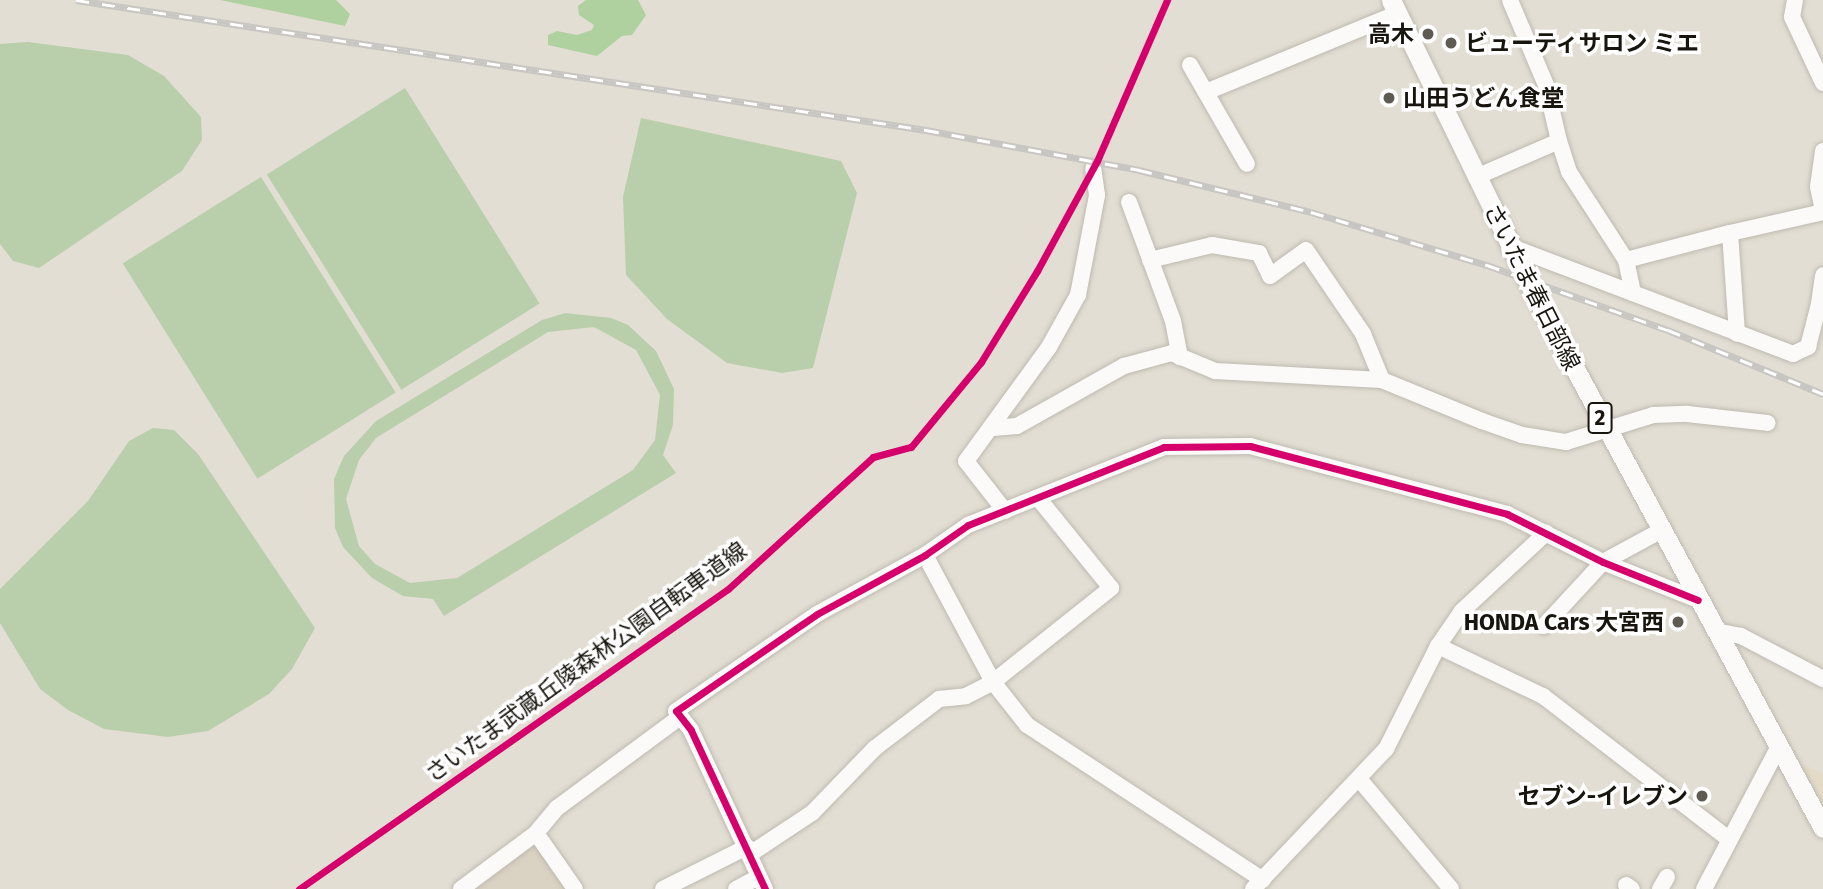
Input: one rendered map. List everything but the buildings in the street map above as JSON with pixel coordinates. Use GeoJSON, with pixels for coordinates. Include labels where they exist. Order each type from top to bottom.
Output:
{"type":"FeatureCollection","features":[{"type":"Feature","properties":{"kind":"main road","name":"さいたま春日部線"},"geometry":{"type":"LineString","coordinates":[[1394,7],[1509,246],[1660,531],[1823,828]]}},
{"type":"Feature","properties":{"kind":"street"},"geometry":{"type":"LineString","coordinates":[[1510,0],[1546,85],[1569,172],[1626,260],[1633,293]]}},
{"type":"Feature","properties":{"kind":"street"},"geometry":{"type":"LineString","coordinates":[[1796,0],[1792,17],[1823,82]]}},
{"type":"Feature","properties":{"kind":"street"},"geometry":{"type":"LineString","coordinates":[[1206,92],[1394,7]]}},
{"type":"Feature","properties":{"kind":"street"},"geometry":{"type":"LineString","coordinates":[[1190,65],[1247,164]]}},
{"type":"Feature","properties":{"kind":"street"},"geometry":{"type":"LineString","coordinates":[[1476,177],[1559,141]]}},
{"type":"Feature","properties":{"kind":"street"},"geometry":{"type":"LineString","coordinates":[[1626,260],[1823,212],[1818,187],[1823,151]]}},
{"type":"Feature","properties":{"kind":"street"},"geometry":{"type":"LineString","coordinates":[[1005,511],[966,461],[993,428],[1049,347],[1078,295],[1097,195],[1093,168]]}},
{"type":"Feature","properties":{"kind":"street"},"geometry":{"type":"LineString","coordinates":[[1129,202],[1174,321],[1180,357]]}},
{"type":"Feature","properties":{"kind":"street"},"geometry":{"type":"LineString","coordinates":[[1730,233],[1737,334]]}},
{"type":"Feature","properties":{"kind":"street"},"geometry":{"type":"LineString","coordinates":[[1150,260],[1212,245],[1258,253],[1270,276],[1306,250],[1363,334],[1382,380]]}},
{"type":"Feature","properties":{"kind":"street"},"geometry":{"type":"LineString","coordinates":[[1509,246],[1793,354],[1808,347],[1821,305],[1823,275]]}},
{"type":"Feature","properties":{"kind":"street"},"geometry":{"type":"LineString","coordinates":[[993,428],[1017,426],[1124,366],[1172,353],[1216,371],[1382,380],[1522,435],[1566,442],[1604,427],[1653,415],[1687,414],[1768,423]]}},
{"type":"Feature","properties":{"kind":"street"},"geometry":{"type":"LineString","coordinates":[[736,889],[762,883],[691,730],[676,711],[772,643],[925,555],[968,525],[1164,447],[1250,446],[1507,514],[1603,562],[1698,600]]}},
{"type":"Feature","properties":{"kind":"street"},"geometry":{"type":"LineString","coordinates":[[995,685],[1111,588],[1038,498]]}},
{"type":"Feature","properties":{"kind":"street"},"geometry":{"type":"LineString","coordinates":[[1544,626],[1603,562],[1660,531]]}},
{"type":"Feature","properties":{"kind":"street"},"geometry":{"type":"LineString","coordinates":[[925,555],[995,685],[1027,725],[1258,885],[1360,780],[1395,734],[1438,646],[1471,601],[1546,533]]}},
{"type":"Feature","properties":{"kind":"street"},"geometry":{"type":"LineString","coordinates":[[663,889],[749,851],[812,813],[875,748],[939,699],[966,696],[995,685],[1116,593]]}},
{"type":"Feature","properties":{"kind":"street"},"geometry":{"type":"LineString","coordinates":[[1715,631],[1741,636],[1823,679]]}},
{"type":"Feature","properties":{"kind":"street"},"geometry":{"type":"LineString","coordinates":[[1438,646],[1543,696],[1730,839]]}},
{"type":"Feature","properties":{"kind":"street"},"geometry":{"type":"LineString","coordinates":[[461,889],[536,832],[556,808],[680,717]]}},
{"type":"Feature","properties":{"kind":"street"},"geometry":{"type":"LineString","coordinates":[[1704,889],[1779,746]]}},
{"type":"Feature","properties":{"kind":"street"},"geometry":{"type":"LineString","coordinates":[[1360,780],[1451,889]]}},
{"type":"Feature","properties":{"kind":"street"},"geometry":{"type":"LineString","coordinates":[[536,832],[575,889]]}},
{"type":"Feature","properties":{"kind":"shaded area"},"geometry":{"type":"Polygon","coordinates":[[[1805,765],[1823,774],[1823,803],[1803,767],[1805,765]]]}},
{"type":"Feature","properties":{"kind":"shaded area"},"geometry":{"type":"Polygon","coordinates":[[[538,841],[569,889],[475,889],[538,841]]]}},
{"type":"Feature","properties":{"kind":"green space"},"geometry":{"type":"Polygon","coordinates":[[[220,0],[336,0],[350,14],[345,26],[220,0]]]}},
{"type":"Feature","properties":{"kind":"green space"},"geometry":{"type":"Polygon","coordinates":[[[586,0],[638,0],[646,15],[632,35],[622,36],[597,56],[548,45],[548,35],[557,31],[577,35],[592,30],[594,25],[579,15],[578,6],[586,0]]]}},
{"type":"Feature","properties":{"kind":"green space"},"geometry":{"type":"Polygon","coordinates":[[[28,42],[128,55],[164,76],[201,117],[202,140],[182,171],[39,268],[13,261],[0,244],[0,44],[28,42]]]}},
{"type":"Feature","properties":{"kind":"green space"},"geometry":{"type":"Polygon","coordinates":[[[405,88],[540,303],[401,390],[267,174],[405,88]]]}},
{"type":"Feature","properties":{"kind":"green space"},"geometry":{"type":"Polygon","coordinates":[[[641,118],[841,161],[857,193],[813,368],[782,373],[727,363],[667,319],[626,275],[623,197],[641,118]]]}},
{"type":"Feature","properties":{"kind":"green space"},"geometry":{"type":"Polygon","coordinates":[[[261,177],[396,392],[257,479],[123,263],[261,177]]]}},
{"type":"Feature","properties":{"kind":"green space"},"geometry":{"type":"Polygon","coordinates":[[[565,313],[611,318],[628,325],[656,351],[674,389],[673,425],[663,455],[676,473],[444,616],[433,599],[403,596],[372,578],[343,547],[335,528],[334,479],[344,456],[376,421],[542,320],[565,313]],[[594,327],[548,332],[376,438],[359,460],[346,499],[359,546],[375,564],[410,583],[457,578],[633,470],[655,440],[660,395],[636,350],[594,327]]]}},
{"type":"Feature","properties":{"kind":"green space"},"geometry":{"type":"Polygon","coordinates":[[[153,428],[174,430],[198,454],[315,628],[292,669],[269,694],[208,731],[168,737],[104,729],[68,710],[40,689],[0,623],[0,589],[88,501],[129,441],[153,428]]]}},
{"type":"Feature","properties":{"kind":"railway"},"geometry":{"type":"LineString","coordinates":[[76,0],[926,130],[1139,170],[1311,212],[1487,265],[1668,330],[1823,394]]}},
{"type":"Feature","properties":{"kind":"cycle path","name":"さいたま武蔵丘陵森林公園自転車道線"},"geometry":{"type":"LineString","coordinates":[[299,889],[728,589],[873,457],[911,447],[981,362],[1037,271],[1097,161],[1167,0]]}},
{"type":"Feature","properties":{"kind":"cycle path"},"geometry":{"type":"LineString","coordinates":[[765,889],[691,730],[676,711],[817,614],[925,555],[968,525],[1164,447],[1250,446],[1507,514],[1603,562],[1698,600]]}},
{"type":"Feature","properties":{"kind":"place","name":"高木"},"geometry":{"type":"Point","coordinates":[1428,34]}},
{"type":"Feature","properties":{"kind":"place","name":"ビューティサロン ミエ"},"geometry":{"type":"Point","coordinates":[1451,43]}},
{"type":"Feature","properties":{"kind":"place","name":"山田うどん食堂"},"geometry":{"type":"Point","coordinates":[1389,98]}},
{"type":"Feature","properties":{"kind":"place","name":"HONDA Cars 大宮西"},"geometry":{"type":"Point","coordinates":[1678,622]}},
{"type":"Feature","properties":{"kind":"place","name":"セブン-イレブン"},"geometry":{"type":"Point","coordinates":[1702,796]}}]}
